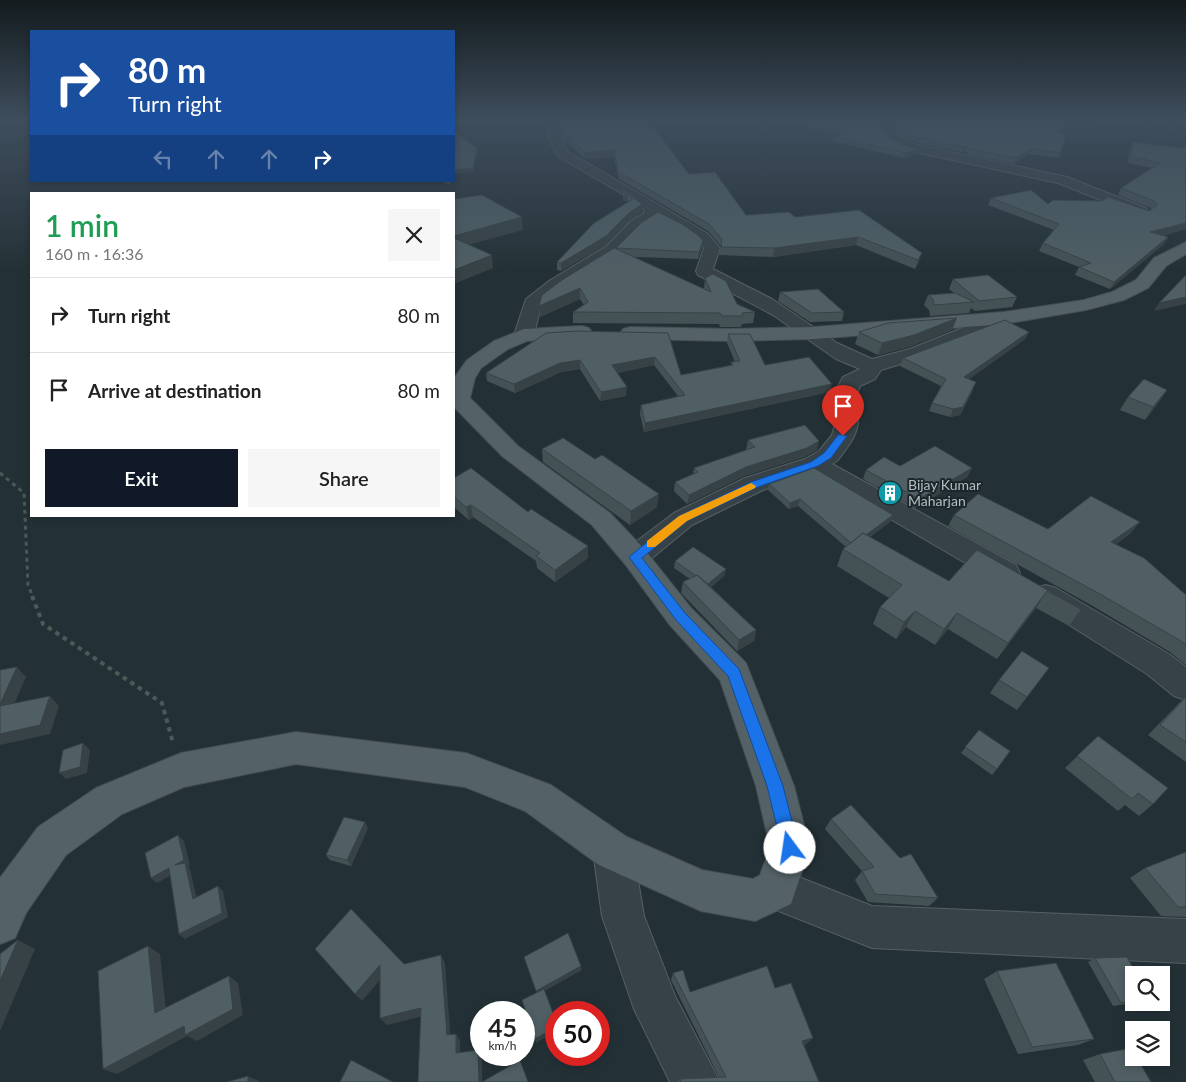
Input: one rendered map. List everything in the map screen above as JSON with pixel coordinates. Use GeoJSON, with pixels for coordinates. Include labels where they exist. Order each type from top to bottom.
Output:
{"type":"FeatureCollection","features":[{"type":"Feature","properties":{"kind":"main road"},"geometry":{"type":"LineString","coordinates":[[0,923],[11,898],[52,841],[109,801],[181,770],[296,748],[466,770],[538,798],[613,851],[701,890],[755,900],[776,890],[790,848],[775,786],[734,673],[680,616],[635,557],[601,519],[510,451],[478,421],[460,399],[464,378],[474,364],[501,345],[524,335],[577,332],[730,335],[814,333],[1004,318],[1086,305],[1118,296],[1142,284],[1160,262],[1186,246]]}},
{"type":"Feature","properties":{"kind":"street"},"geometry":{"type":"LineString","coordinates":[[594,171],[631,193],[651,208],[681,223],[709,242],[712,248],[704,271],[730,286],[766,302],[814,333],[822,342],[851,361],[872,366],[917,353],[1004,318]]}},
{"type":"Feature","properties":{"kind":"street"},"geometry":{"type":"LineString","coordinates":[[1023,171],[1062,180],[1144,212]]}},
{"type":"Feature","properties":{"kind":"street"},"geometry":{"type":"LineString","coordinates":[[524,335],[532,303],[554,285],[613,249],[635,225],[651,215],[651,208]]}},
{"type":"Feature","properties":{"kind":"street"},"geometry":{"type":"LineString","coordinates":[[635,557],[683,519],[754,484],[814,464],[828,456],[843,436],[847,420],[844,396],[851,382],[868,376],[872,366]]}},
{"type":"Feature","properties":{"kind":"street"},"geometry":{"type":"LineString","coordinates":[[814,464],[1080,616],[1158,664],[1186,686]]}},
{"type":"Feature","properties":{"kind":"street"},"geometry":{"type":"LineString","coordinates":[[613,851],[623,916],[657,1009],[696,1082]]}},
{"type":"Feature","properties":{"kind":"street"},"geometry":{"type":"LineString","coordinates":[[776,890],[872,927],[1186,941]]}},
{"type":"Feature","properties":{"kind":"path"},"geometry":{"type":"LineString","coordinates":[[0,473],[24,493],[28,585],[43,624],[162,703],[181,770]]}},
{"type":"Feature","properties":{"kind":"building"},"geometry":{"type":"Polygon","coordinates":[[[687,171],[689,174],[715,172],[746,215],[789,212],[795,217],[859,210],[922,253],[918,260],[858,237],[774,248],[721,247],[722,239],[709,224],[619,172],[687,171]]]}},
{"type":"Feature","properties":{"kind":"building"},"geometry":{"type":"Polygon","coordinates":[[[1147,171],[1186,171],[1186,223],[1150,232],[1168,237],[1114,282],[1079,267],[1091,263],[1043,243],[1059,224],[991,198],[1031,190],[1048,204],[1053,200],[1102,201],[1108,197],[1149,211],[1157,205],[1154,201],[1121,188],[1147,171]]]}},
{"type":"Feature","properties":{"kind":"building"},"geometry":{"type":"Polygon","coordinates":[[[623,189],[642,204],[629,213],[606,236],[561,263],[557,262],[594,223],[633,199],[627,193],[625,194],[623,189]]]}},
{"type":"Feature","properties":{"kind":"building"},"geometry":{"type":"Polygon","coordinates":[[[482,195],[522,217],[455,236],[455,199],[482,195]]]}},
{"type":"Feature","properties":{"kind":"building"},"geometry":{"type":"Polygon","coordinates":[[[658,212],[682,224],[699,236],[703,241],[699,252],[616,248],[642,222],[658,212]]]}},
{"type":"Feature","properties":{"kind":"building"},"geometry":{"type":"Polygon","coordinates":[[[455,238],[492,255],[455,270],[455,238]]]}},
{"type":"Feature","properties":{"kind":"building"},"geometry":{"type":"Polygon","coordinates":[[[614,248],[711,292],[705,278],[713,274],[726,281],[737,304],[755,312],[742,313],[743,316],[722,316],[720,313],[573,312],[588,302],[580,288],[539,306],[542,295],[562,280],[614,248]]]}},
{"type":"Feature","properties":{"kind":"building"},"geometry":{"type":"Polygon","coordinates":[[[988,275],[1017,297],[979,301],[953,279],[988,275]]]}},
{"type":"Feature","properties":{"kind":"building"},"geometry":{"type":"Polygon","coordinates":[[[1186,275],[1186,297],[1159,303],[1186,275]]]}},
{"type":"Feature","properties":{"kind":"building"},"geometry":{"type":"Polygon","coordinates":[[[818,289],[844,312],[812,313],[780,292],[818,289]]]}},
{"type":"Feature","properties":{"kind":"building"},"geometry":{"type":"Polygon","coordinates":[[[955,293],[974,302],[934,305],[933,299],[928,295],[955,293]]]}},
{"type":"Feature","properties":{"kind":"building"},"geometry":{"type":"Polygon","coordinates":[[[957,318],[914,335],[882,343],[859,332],[888,323],[957,318]]]}},
{"type":"Feature","properties":{"kind":"building"},"geometry":{"type":"Polygon","coordinates":[[[1005,320],[1029,332],[964,377],[976,382],[963,407],[953,409],[932,403],[946,379],[903,358],[1005,320]]]}},
{"type":"Feature","properties":{"kind":"building"},"geometry":{"type":"Polygon","coordinates":[[[577,331],[668,333],[681,375],[733,365],[731,362],[740,361],[728,334],[750,334],[765,365],[809,357],[832,384],[645,423],[641,405],[685,395],[655,357],[612,365],[627,387],[601,392],[580,360],[560,363],[514,384],[486,373],[546,333],[577,331]]]}},
{"type":"Feature","properties":{"kind":"building"},"geometry":{"type":"Polygon","coordinates":[[[1144,379],[1167,390],[1153,407],[1128,397],[1144,379]]]}},
{"type":"Feature","properties":{"kind":"building"},"geometry":{"type":"Polygon","coordinates":[[[805,425],[819,441],[807,448],[746,467],[689,495],[675,482],[698,472],[694,468],[755,447],[748,440],[805,425]]]}},
{"type":"Feature","properties":{"kind":"building"},"geometry":{"type":"Polygon","coordinates":[[[563,438],[595,459],[602,455],[659,494],[631,511],[542,449],[563,438]]]}},
{"type":"Feature","properties":{"kind":"building"},"geometry":{"type":"Polygon","coordinates":[[[935,446],[972,468],[919,499],[866,470],[884,457],[900,466],[935,446]]]}},
{"type":"Feature","properties":{"kind":"building"},"geometry":{"type":"Polygon","coordinates":[[[471,468],[528,512],[531,509],[588,546],[555,570],[536,556],[540,553],[471,505],[466,507],[455,498],[455,477],[471,468]]]}},
{"type":"Feature","properties":{"kind":"building"},"geometry":{"type":"Polygon","coordinates":[[[814,468],[893,515],[866,535],[863,533],[851,543],[800,499],[790,503],[769,484],[814,468]]]}},
{"type":"Feature","properties":{"kind":"building"},"geometry":{"type":"Polygon","coordinates":[[[978,494],[1048,529],[1091,496],[1140,522],[1111,542],[1144,558],[1186,595],[1186,645],[1100,594],[954,515],[978,494]]]}},
{"type":"Feature","properties":{"kind":"building"},"geometry":{"type":"Polygon","coordinates":[[[863,533],[949,581],[977,550],[1081,609],[1047,591],[1008,643],[957,613],[944,629],[915,611],[904,622],[880,607],[902,585],[843,549],[863,533]]]}},
{"type":"Feature","properties":{"kind":"building"},"geometry":{"type":"Polygon","coordinates":[[[693,547],[726,569],[708,584],[675,561],[693,547]]]}},
{"type":"Feature","properties":{"kind":"building"},"geometry":{"type":"Polygon","coordinates":[[[697,575],[756,630],[739,640],[683,582],[697,575]]]}},
{"type":"Feature","properties":{"kind":"building"},"geometry":{"type":"Polygon","coordinates":[[[1022,651],[1049,668],[1027,697],[999,680],[1022,651]]]}},
{"type":"Feature","properties":{"kind":"building"},"geometry":{"type":"Polygon","coordinates":[[[17,667],[0,704],[0,670],[17,667]]]}},
{"type":"Feature","properties":{"kind":"building"},"geometry":{"type":"Polygon","coordinates":[[[50,696],[40,725],[0,734],[0,706],[50,696]]]}},
{"type":"Feature","properties":{"kind":"building"},"geometry":{"type":"Polygon","coordinates":[[[1186,697],[1186,742],[1160,725],[1186,697]]]}},
{"type":"Feature","properties":{"kind":"building"},"geometry":{"type":"Polygon","coordinates":[[[979,730],[1010,751],[997,769],[965,747],[979,730]]]}},
{"type":"Feature","properties":{"kind":"building"},"geometry":{"type":"Polygon","coordinates":[[[1098,736],[1168,788],[1153,804],[1138,793],[1132,799],[1077,756],[1098,736]]]}},
{"type":"Feature","properties":{"kind":"building"},"geometry":{"type":"Polygon","coordinates":[[[83,743],[80,767],[59,773],[63,750],[83,743]]]}},
{"type":"Feature","properties":{"kind":"building"},"geometry":{"type":"Polygon","coordinates":[[[851,805],[900,858],[911,854],[938,898],[875,894],[862,871],[874,867],[831,819],[851,805]]]}},
{"type":"Feature","properties":{"kind":"building"},"geometry":{"type":"Polygon","coordinates":[[[344,817],[365,822],[347,860],[326,855],[344,817]]]}},
{"type":"Feature","properties":{"kind":"building"},"geometry":{"type":"Polygon","coordinates":[[[178,835],[184,860],[175,865],[185,863],[193,899],[218,886],[222,913],[179,934],[169,868],[151,878],[145,853],[178,835]]]}},
{"type":"Feature","properties":{"kind":"building"},"geometry":{"type":"Polygon","coordinates":[[[1186,852],[1186,907],[1178,907],[1145,868],[1186,852]]]}},
{"type":"Feature","properties":{"kind":"building"},"geometry":{"type":"Polygon","coordinates":[[[351,909],[404,964],[441,955],[447,1035],[456,1034],[456,1053],[470,1051],[470,1066],[478,1066],[479,1082],[418,1082],[421,1008],[380,1018],[380,965],[355,994],[315,949],[351,909]]]}},
{"type":"Feature","properties":{"kind":"building"},"geometry":{"type":"Polygon","coordinates":[[[568,933],[581,966],[536,991],[524,957],[568,933]]]}},
{"type":"Feature","properties":{"kind":"building"},"geometry":{"type":"Polygon","coordinates":[[[18,940],[0,981],[0,954],[18,940]]]}},
{"type":"Feature","properties":{"kind":"building"},"geometry":{"type":"Polygon","coordinates":[[[148,946],[155,1013],[229,976],[233,1009],[185,1035],[184,1026],[103,1069],[98,971],[148,946]]]}},
{"type":"Feature","properties":{"kind":"building"},"geometry":{"type":"Polygon","coordinates":[[[1127,957],[1132,966],[1125,966],[1125,1002],[1121,1003],[1095,958],[1127,957]]]}},
{"type":"Feature","properties":{"kind":"building"},"geometry":{"type":"Polygon","coordinates":[[[1056,963],[1094,1039],[1032,1047],[997,971],[1056,963]]]}},
{"type":"Feature","properties":{"kind":"building"},"geometry":{"type":"Polygon","coordinates":[[[767,966],[775,988],[791,983],[813,1038],[802,1041],[819,1082],[681,1082],[680,1079],[726,1077],[673,973],[683,970],[690,992],[767,966]]]}},
{"type":"Feature","properties":{"kind":"building"},"geometry":{"type":"Polygon","coordinates":[[[544,989],[548,1001],[545,1001],[545,1033],[535,1039],[535,1001],[522,1000],[544,989]]]}},
{"type":"Feature","properties":{"kind":"building"},"geometry":{"type":"Polygon","coordinates":[[[1125,1049],[1125,1066],[1142,1066],[1151,1082],[1115,1082],[1100,1054],[1125,1049]]]}},
{"type":"Feature","properties":{"kind":"building"},"geometry":{"type":"Polygon","coordinates":[[[351,1060],[393,1082],[340,1082],[351,1060]]]}},
{"type":"Feature","properties":{"kind":"building"},"geometry":{"type":"Polygon","coordinates":[[[510,1066],[522,1066],[528,1082],[482,1082],[510,1066]]]}},
{"type":"Feature","properties":{"kind":"building"},"geometry":{"type":"Polygon","coordinates":[[[248,1076],[248,1082],[227,1082],[248,1076]]]}},
{"type":"Feature","properties":{"kind":"slow traffic"},"geometry":{"type":"LineString","coordinates":[[651,544],[683,519],[751,486]]}},
{"type":"Feature","properties":{"kind":"place","name":"Bijay Kumar Maharjan"},"geometry":{"type":"Point","coordinates":[890,493]}},
{"type":"Feature","properties":{"kind":"route"},"geometry":{"type":"LineString","coordinates":[[790,848],[775,786],[734,673],[680,616],[635,557],[683,519],[754,484],[814,464],[828,456],[843,436]]}}]}
